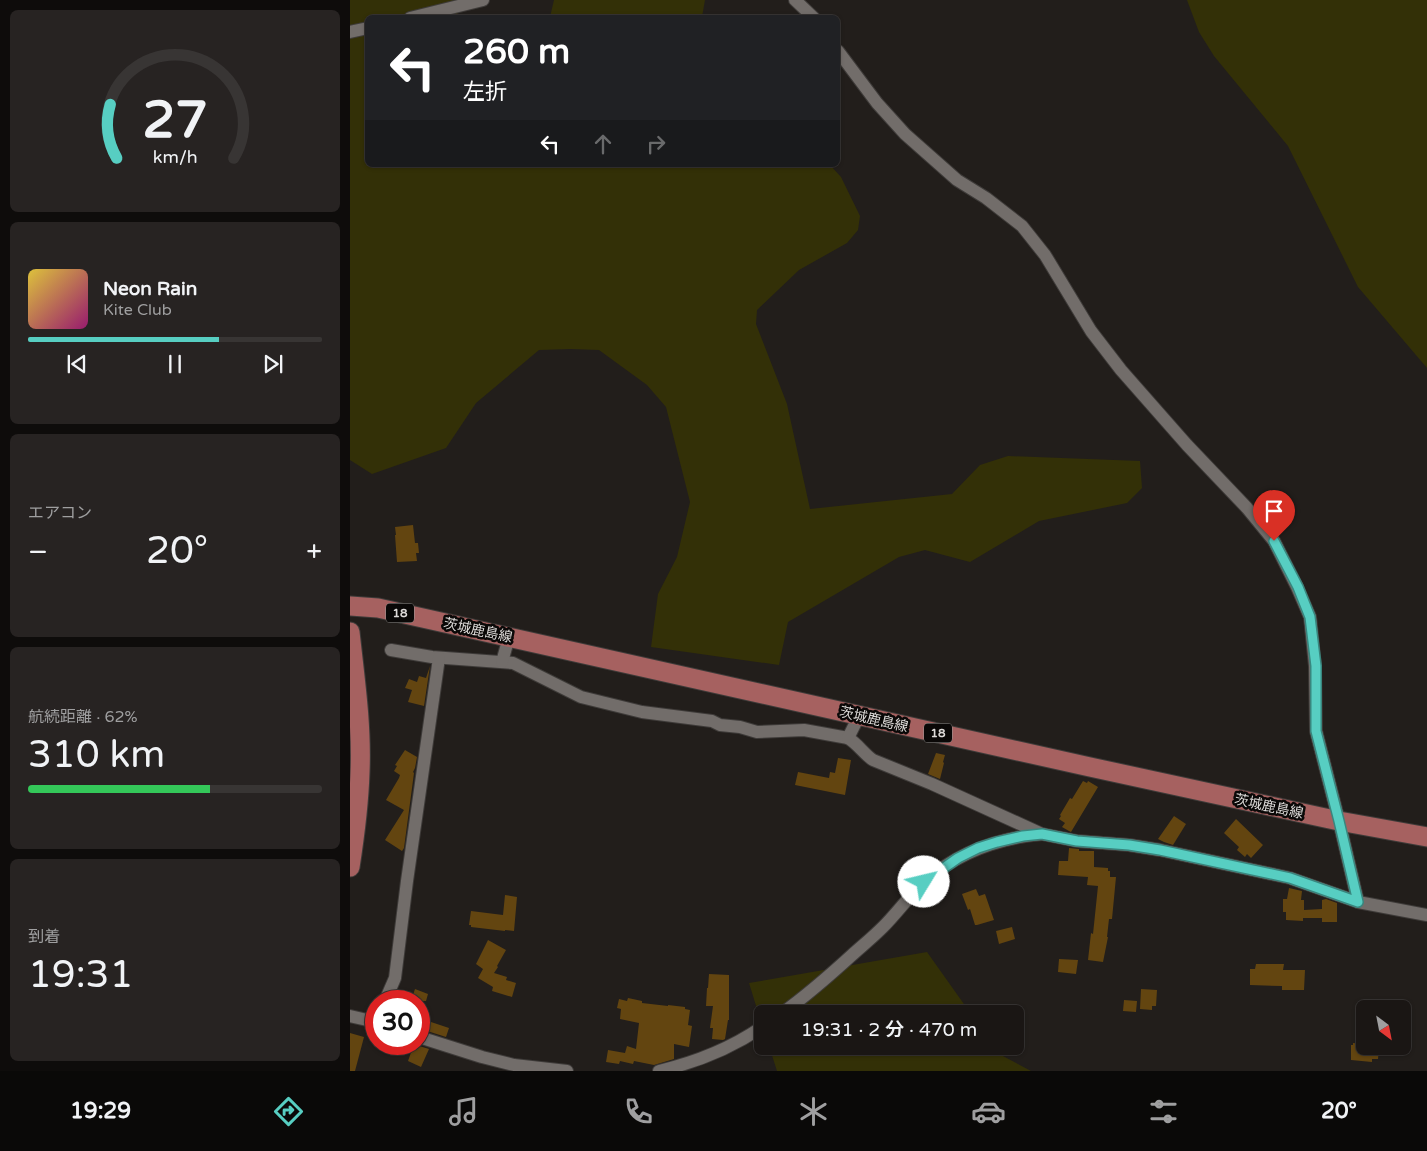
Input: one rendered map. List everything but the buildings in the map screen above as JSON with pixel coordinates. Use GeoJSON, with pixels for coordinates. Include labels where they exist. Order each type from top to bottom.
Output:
{"type":"FeatureCollection","features":[{"type":"Feature","properties":{"kind":"main road","name":"茨城鹿島線"},"geometry":{"type":"LineString","coordinates":[[350,606],[378,608],[1339,821],[1427,837]]}},
{"type":"Feature","properties":{"kind":"main road"},"geometry":{"type":"LineString","coordinates":[[350,632],[360,726],[360,771],[358,810],[350,867]]}},
{"type":"Feature","properties":{"kind":"street"},"geometry":{"type":"LineString","coordinates":[[422,15],[483,0]]}},
{"type":"Feature","properties":{"kind":"street"},"geometry":{"type":"LineString","coordinates":[[795,0],[811,15]]}},
{"type":"Feature","properties":{"kind":"street"},"geometry":{"type":"LineString","coordinates":[[350,32],[365,29]]}},
{"type":"Feature","properties":{"kind":"street"},"geometry":{"type":"LineString","coordinates":[[840,54],[877,103],[905,134],[957,180],[986,198],[1022,226],[1045,255],[1090,331],[1120,370],[1247,508],[1274,541],[1298,587],[1310,617],[1316,666],[1316,731],[1358,902]]}},
{"type":"Feature","properties":{"kind":"street"},"geometry":{"type":"LineString","coordinates":[[502,662],[509,637]]}},
{"type":"Feature","properties":{"kind":"street"},"geometry":{"type":"LineString","coordinates":[[391,650],[439,658],[513,663],[581,697],[642,712],[712,721],[720,724],[740,726],[757,732],[804,730],[848,738],[873,760],[932,784],[1042,834],[1077,841],[1129,845],[1160,850],[1290,878],[1358,902],[1427,915]]}},
{"type":"Feature","properties":{"kind":"street"},"geometry":{"type":"LineString","coordinates":[[390,990],[394,978],[406,881],[439,658]]}},
{"type":"Feature","properties":{"kind":"street"},"geometry":{"type":"LineString","coordinates":[[848,738],[859,716]]}},
{"type":"Feature","properties":{"kind":"street"},"geometry":{"type":"LineString","coordinates":[[793,1005],[882,928],[924,882],[958,858],[978,848],[997,842],[1042,834]]}},
{"type":"Feature","properties":{"kind":"street"},"geometry":{"type":"LineString","coordinates":[[350,1016],[365,1019]]}},
{"type":"Feature","properties":{"kind":"street"},"geometry":{"type":"LineString","coordinates":[[659,1071],[708,1056],[744,1040],[754,1033]]}},
{"type":"Feature","properties":{"kind":"street"},"geometry":{"type":"LineString","coordinates":[[430,1040],[514,1065],[567,1071]]}},
{"type":"Feature","properties":{"kind":"shaded area"},"geometry":{"type":"Polygon","coordinates":[[[350,0],[459,0],[457,15],[365,15],[365,167],[832,167],[841,177],[860,216],[858,230],[847,243],[799,270],[757,310],[756,324],[787,404],[810,509],[952,494],[980,465],[1008,456],[1140,461],[1142,488],[1127,503],[1039,521],[970,562],[925,550],[899,557],[788,622],[779,665],[651,647],[658,594],[677,557],[690,502],[666,407],[647,385],[599,350],[539,350],[476,403],[446,448],[372,474],[350,460],[350,0]]]}},
{"type":"Feature","properties":{"kind":"shaded area"},"geometry":{"type":"Polygon","coordinates":[[[554,0],[705,0],[702,15],[550,15],[554,0]]]}},
{"type":"Feature","properties":{"kind":"shaded area"},"geometry":{"type":"Polygon","coordinates":[[[1187,0],[1427,0],[1427,368],[1358,287],[1288,146],[1214,56],[1199,32],[1187,0]]]}},
{"type":"Feature","properties":{"kind":"shaded area"},"geometry":{"type":"Polygon","coordinates":[[[927,952],[965,1005],[756,1005],[749,983],[927,952]]]}},
{"type":"Feature","properties":{"kind":"shaded area"},"geometry":{"type":"Polygon","coordinates":[[[772,1055],[1001,1055],[1031,1071],[777,1071],[772,1055]]]}},
{"type":"Feature","properties":{"kind":"route"},"geometry":{"type":"LineString","coordinates":[[924,882],[958,858],[978,848],[1023,836],[1042,834],[1077,841],[1129,845],[1160,850],[1290,878],[1358,902],[1316,731],[1316,666],[1310,617],[1298,587],[1274,541]]}}]}
